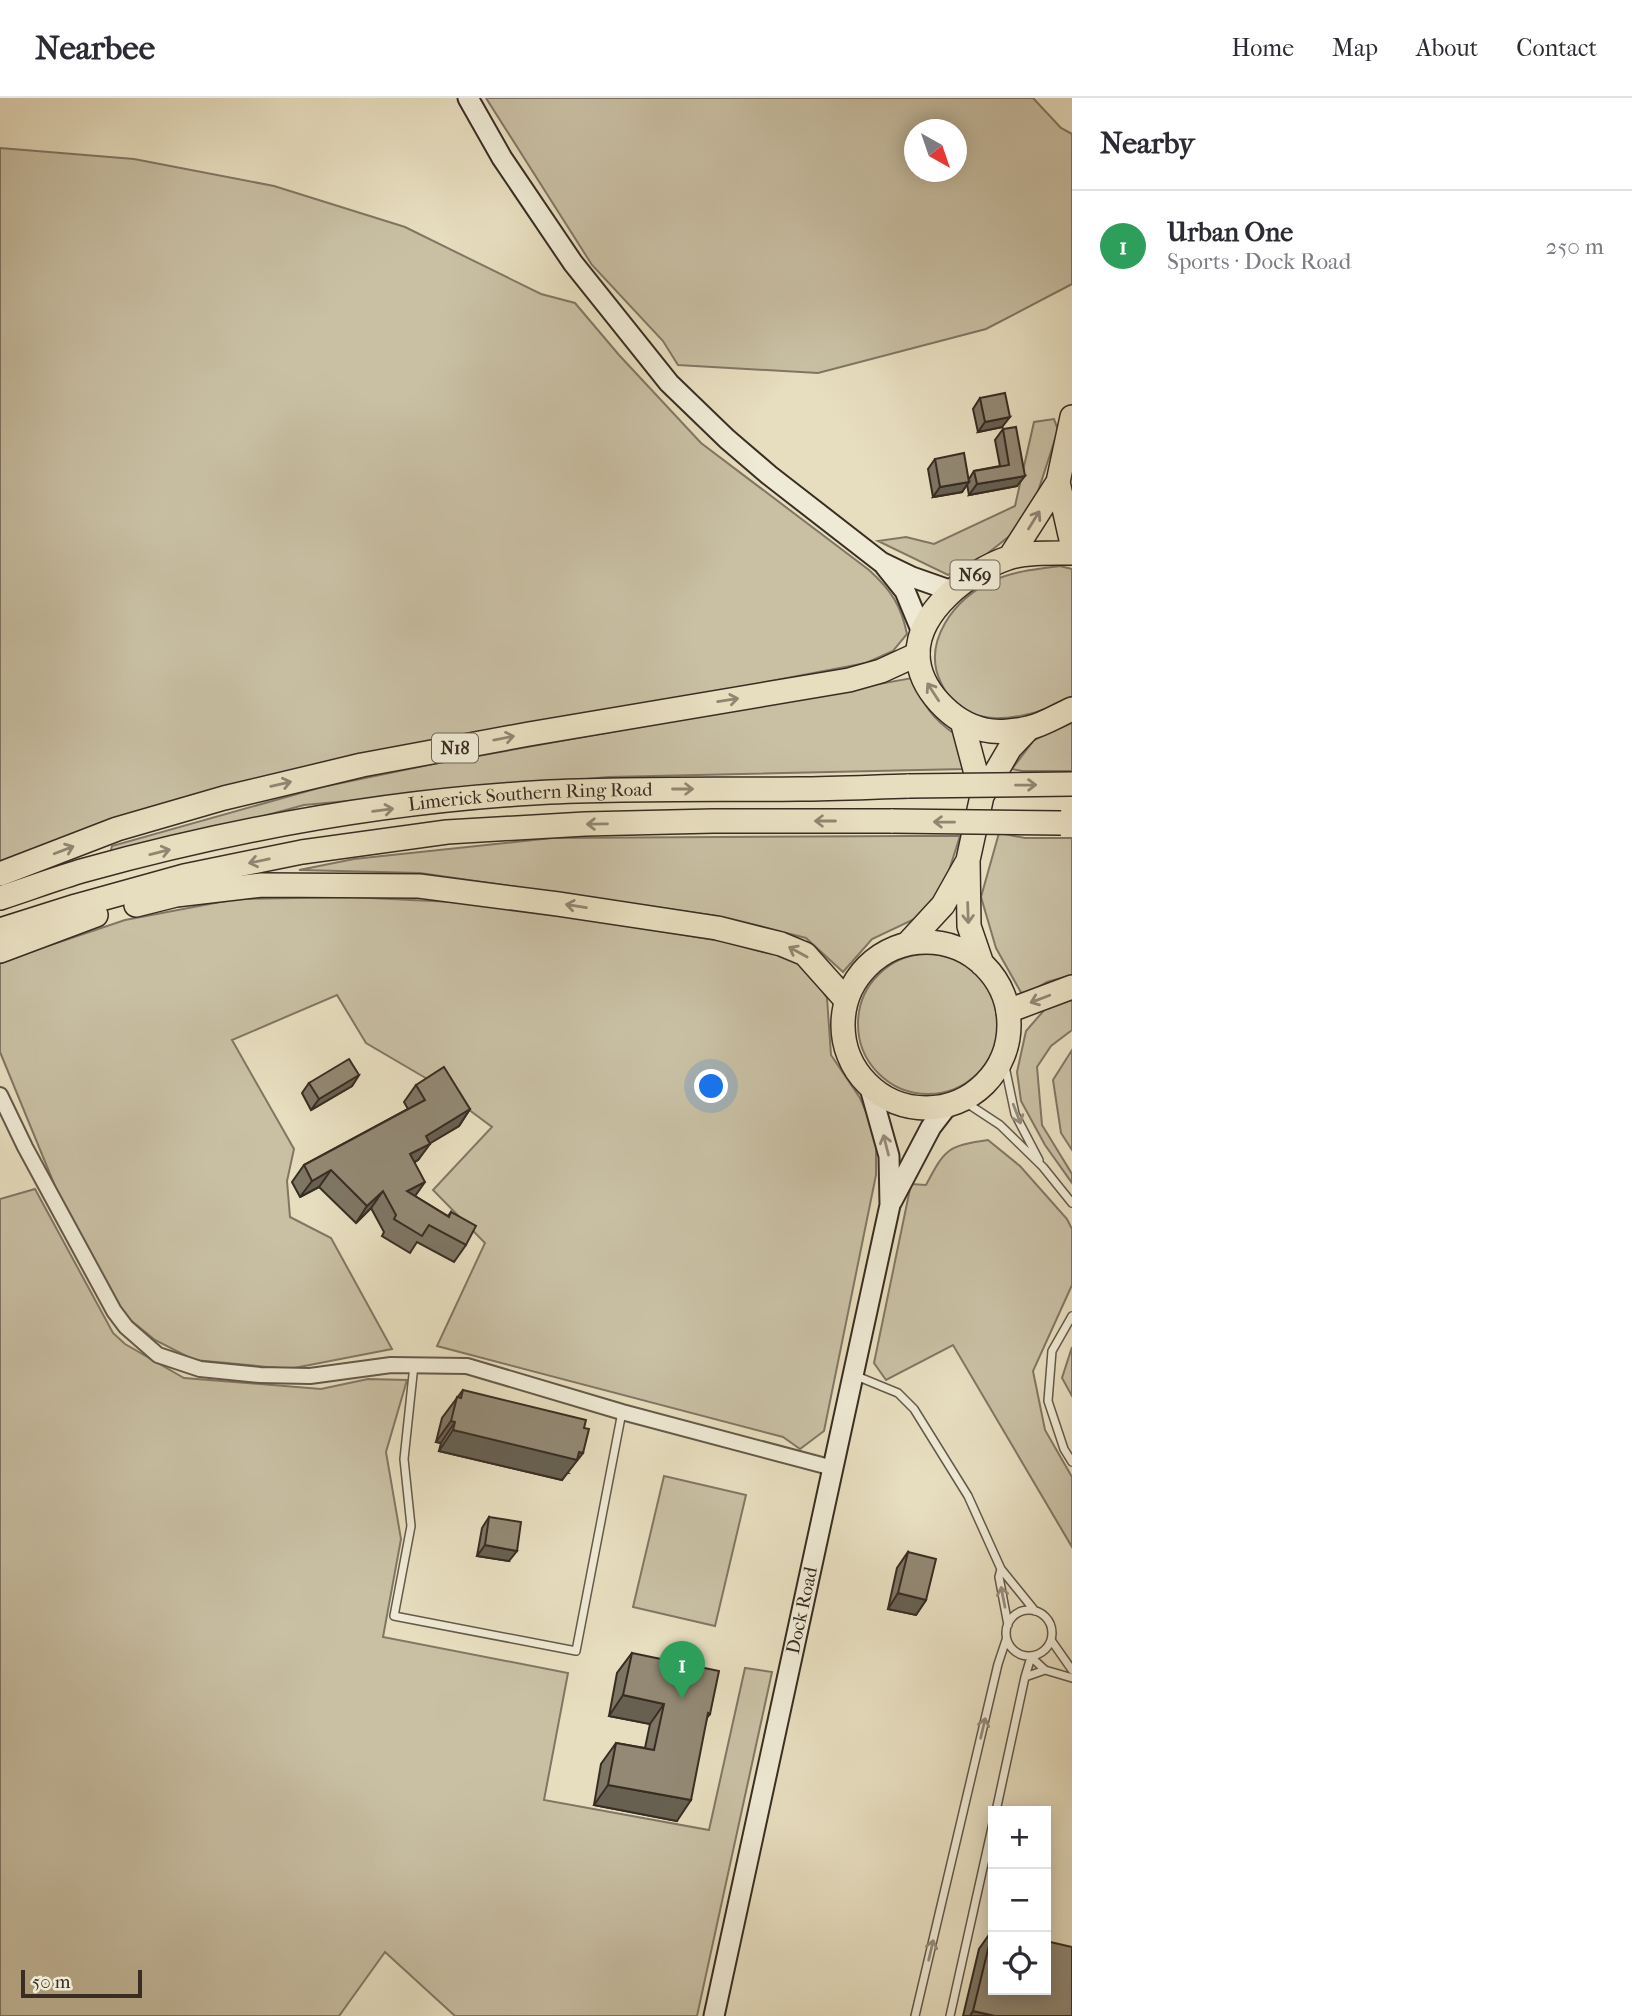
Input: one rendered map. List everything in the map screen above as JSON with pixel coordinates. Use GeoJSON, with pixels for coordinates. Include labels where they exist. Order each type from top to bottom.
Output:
{"type":"FeatureCollection","features":[{"type":"Feature","properties":{"kind":"main road"},"geometry":{"type":"LineString","coordinates":[[468,98],[502,158],[573,263],[669,383],[769,475],[881,562],[912,577],[952,591]]}},
{"type":"Feature","properties":{"kind":"main road","name":"N69"},"geometry":{"type":"LineString","coordinates":[[1010,557],[1058,482],[1072,417]]}},
{"type":"Feature","properties":{"kind":"main road","name":"N69"},"geometry":{"type":"LineString","coordinates":[[1058,482],[1072,544]]}},
{"type":"Feature","properties":{"kind":"main road","name":"N69"},"geometry":{"type":"LineString","coordinates":[[920,643],[937,607],[952,591],[985,568],[1010,557],[1072,553]]}},
{"type":"Feature","properties":{"kind":"main road"},"geometry":{"type":"LineString","coordinates":[[881,562],[905,591],[920,643],[922,675],[935,698],[962,721],[986,730],[1029,728],[1072,709]]}},
{"type":"Feature","properties":{"kind":"main road","name":"N18"},"geometry":{"type":"LineString","coordinates":[[0,874],[117,829],[224,797],[362,765],[849,680],[881,671],[920,643]]}},
{"type":"Feature","properties":{"kind":"main road"},"geometry":{"type":"LineString","coordinates":[[962,721],[982,796]]}},
{"type":"Feature","properties":{"kind":"main road"},"geometry":{"type":"LineString","coordinates":[[982,964],[969,926],[968,860],[982,796],[1010,748],[1029,728]]}},
{"type":"Feature","properties":{"kind":"main road","name":"Limerick Southern Ring Road"},"geometry":{"type":"LineString","coordinates":[[0,898],[85,870],[243,833],[330,816],[421,804],[559,792],[642,789],[1072,784]]}},
{"type":"Feature","properties":{"kind":"main road","name":"Limerick Southern Ring Road"},"geometry":{"type":"LineString","coordinates":[[0,930],[184,876],[302,852],[447,832],[585,824],[713,821],[1067,823]]}},
{"type":"Feature","properties":{"kind":"main road"},"geometry":{"type":"LineString","coordinates":[[908,943],[943,905],[968,860]]}},
{"type":"Feature","properties":{"kind":"main road"},"geometry":{"type":"LineString","coordinates":[[0,938],[176,895],[262,885],[419,886],[718,928],[781,943],[805,954],[846,1000]]}},
{"type":"Feature","properties":{"kind":"main road"},"geometry":{"type":"LineString","coordinates":[[0,951],[102,912]]}},
{"type":"Feature","properties":{"kind":"main road"},"geometry":{"type":"LineString","coordinates":[[908,943],[948,944],[966,952],[982,964],[999,985],[1008,1011],[1009,1035],[1003,1057],[993,1075],[979,1089],[955,1103],[920,1109],[894,1102],[870,1088],[855,1069],[845,1047],[842,1024],[846,1000],[855,980],[870,963],[888,951],[908,943]]}},
{"type":"Feature","properties":{"kind":"main road"},"geometry":{"type":"LineString","coordinates":[[1008,1011],[1072,986]]}},
{"type":"Feature","properties":{"kind":"main road","name":"Dock Road"},"geometry":{"type":"LineString","coordinates":[[714,2016],[890,1205],[889,1156],[870,1088]]}},
{"type":"Feature","properties":{"kind":"main road","name":"Dock Road"},"geometry":{"type":"LineString","coordinates":[[890,1205],[931,1126],[955,1103]]}},
{"type":"Feature","properties":{"kind":"street"},"geometry":{"type":"LineString","coordinates":[[0,1095],[25,1147],[114,1311],[126,1327],[159,1355],[200,1369],[260,1375],[310,1376],[391,1365],[467,1366],[622,1412],[833,1468]]}},
{"type":"Feature","properties":{"kind":"lane"},"geometry":{"type":"LineString","coordinates":[[1003,1057],[1015,1114],[1043,1167]]}},
{"type":"Feature","properties":{"kind":"lane"},"geometry":{"type":"LineString","coordinates":[[955,1103],[1000,1125],[1043,1167],[1072,1203]]}},
{"type":"Feature","properties":{"kind":"lane"},"geometry":{"type":"LineString","coordinates":[[1072,1316],[1052,1351],[1048,1401],[1072,1462]]}},
{"type":"Feature","properties":{"kind":"lane"},"geometry":{"type":"LineString","coordinates":[[414,1365],[404,1459],[411,1526],[394,1616],[576,1651],[622,1412]]}},
{"type":"Feature","properties":{"kind":"lane"},"geometry":{"type":"LineString","coordinates":[[853,1375],[898,1393],[914,1409],[968,1496],[1001,1569],[1035,1611]]}},
{"type":"Feature","properties":{"kind":"lane"},"geometry":{"type":"LineString","coordinates":[[915,2016],[998,1664],[1006,1640],[1008,1625],[999,1577],[1001,1569]]}},
{"type":"Feature","properties":{"kind":"lane"},"geometry":{"type":"LineString","coordinates":[[1008,1625],[1014,1615],[1021,1612],[1035,1611],[1042,1614],[1051,1626],[1051,1640],[1072,1670]]}},
{"type":"Feature","properties":{"kind":"lane"},"geometry":{"type":"LineString","coordinates":[[1006,1640],[1013,1650],[1031,1657],[1045,1670],[1072,1678]]}},
{"type":"Feature","properties":{"kind":"lane"},"geometry":{"type":"LineString","coordinates":[[997,1806],[1031,1657],[1042,1652],[1051,1640]]}},
{"type":"Feature","properties":{"kind":"lane"},"geometry":{"type":"LineString","coordinates":[[1025,1676],[1045,1670]]}},
{"type":"Feature","properties":{"kind":"lane"},"geometry":{"type":"LineString","coordinates":[[950,2016],[988,1845]]}},
{"type":"Feature","properties":{"kind":"shaded area"},"geometry":{"type":"Polygon","coordinates":[[[486,98],[1033,98],[1061,128],[1072,134],[1072,284],[986,329],[818,373],[678,365],[663,341],[592,265],[486,98]]]}},
{"type":"Feature","properties":{"kind":"shaded area"},"geometry":{"type":"Polygon","coordinates":[[[0,148],[134,159],[274,186],[405,227],[541,294],[575,303],[701,443],[877,577],[898,606],[907,634],[893,651],[866,663],[388,754],[0,866],[0,148]]]}},
{"type":"Feature","properties":{"kind":"shaded area"},"geometry":{"type":"Polygon","coordinates":[[[1054,419],[1058,430],[1031,513],[1012,534],[973,565],[948,575],[878,541],[906,537],[934,544],[1015,506],[1034,422],[1054,419]]]}},
{"type":"Feature","properties":{"kind":"shaded area"},"geometry":{"type":"Polygon","coordinates":[[[1060,566],[1072,569],[1072,696],[1049,708],[1005,718],[977,716],[961,709],[945,691],[936,668],[935,652],[939,637],[954,610],[966,598],[992,581],[1034,569],[1060,566]]]}},
{"type":"Feature","properties":{"kind":"shaded area"},"geometry":{"type":"Polygon","coordinates":[[[912,678],[929,710],[956,735],[964,769],[608,777],[304,805],[109,858],[112,846],[322,787],[433,764],[912,678]]]}},
{"type":"Feature","properties":{"kind":"shaded area"},"geometry":{"type":"Polygon","coordinates":[[[1072,723],[1072,771],[1012,769],[1034,740],[1072,723]]]}},
{"type":"Feature","properties":{"kind":"shaded area"},"geometry":{"type":"Polygon","coordinates":[[[999,833],[1025,838],[1072,838],[1072,975],[1047,982],[1023,996],[996,948],[981,897],[999,833]]]}},
{"type":"Feature","properties":{"kind":"shaded area"},"geometry":{"type":"Polygon","coordinates":[[[960,836],[944,886],[923,915],[872,939],[843,972],[806,938],[724,917],[420,873],[299,870],[354,859],[552,838],[960,836]]]}},
{"type":"Feature","properties":{"kind":"shaded area"},"geometry":{"type":"Polygon","coordinates":[[[349,897],[495,904],[764,948],[803,962],[827,998],[831,1055],[860,1098],[876,1135],[876,1175],[824,1431],[800,1449],[783,1437],[437,1346],[485,1243],[433,1190],[492,1127],[429,1080],[366,1043],[337,995],[232,1040],[294,1149],[287,1181],[290,1217],[331,1238],[392,1349],[289,1369],[194,1360],[155,1340],[123,1314],[57,1191],[0,1052],[0,962],[125,920],[236,899],[349,897]]]}},
{"type":"Feature","properties":{"kind":"shaded area"},"geometry":{"type":"Polygon","coordinates":[[[928,954],[955,959],[978,974],[993,997],[998,1024],[993,1051],[978,1074],[955,1089],[928,1094],[901,1089],[878,1074],[863,1051],[858,1024],[863,997],[878,974],[901,959],[928,954]]]}},
{"type":"Feature","properties":{"kind":"shaded area"},"geometry":{"type":"Polygon","coordinates":[[[1072,999],[1072,1030],[1051,1046],[1037,1067],[1042,1125],[1072,1174],[1072,1183],[1045,1145],[1021,1101],[1017,1072],[1026,1031],[1046,1008],[1072,999]]]}},
{"type":"Feature","properties":{"kind":"shaded area"},"geometry":{"type":"Polygon","coordinates":[[[1072,1050],[1072,1150],[1061,1133],[1053,1080],[1072,1050]]]}},
{"type":"Feature","properties":{"kind":"shaded area"},"geometry":{"type":"Polygon","coordinates":[[[988,1140],[1020,1166],[1067,1219],[1072,1229],[1072,1285],[1033,1371],[1045,1430],[1072,1477],[1072,1547],[953,1345],[886,1380],[874,1363],[911,1184],[926,1185],[943,1157],[955,1147],[988,1140]]]}},
{"type":"Feature","properties":{"kind":"shaded area"},"geometry":{"type":"Polygon","coordinates":[[[35,1189],[113,1333],[125,1344],[184,1378],[321,1389],[368,1379],[407,1380],[386,1452],[401,1539],[383,1637],[568,1673],[544,1800],[709,1830],[745,1668],[772,1672],[697,2016],[455,2016],[385,1952],[339,2016],[0,2016],[0,1199],[35,1189]]]}},
{"type":"Feature","properties":{"kind":"shaded area"},"geometry":{"type":"Polygon","coordinates":[[[1072,1347],[1072,1396],[1062,1378],[1072,1347]]]}},
{"type":"Feature","properties":{"kind":"shaded area"},"geometry":{"type":"Polygon","coordinates":[[[664,1476],[746,1495],[715,1626],[633,1607],[664,1476]]]}},
{"type":"Feature","properties":{"kind":"building"},"geometry":{"type":"Polygon","coordinates":[[[1005,393],[1010,417],[985,422],[980,398],[1005,393]]]}},
{"type":"Feature","properties":{"kind":"building"},"geometry":{"type":"Polygon","coordinates":[[[1016,427],[1025,476],[977,484],[974,471],[1009,465],[1003,429],[1016,427]]]}},
{"type":"Feature","properties":{"kind":"building"},"geometry":{"type":"Polygon","coordinates":[[[964,453],[969,482],[940,487],[935,459],[964,453]]]}},
{"type":"Feature","properties":{"kind":"building"},"geometry":{"type":"Polygon","coordinates":[[[349,1059],[359,1075],[319,1099],[309,1083],[349,1059]]]}},
{"type":"Feature","properties":{"kind":"building"},"geometry":{"type":"Polygon","coordinates":[[[444,1067],[470,1109],[426,1136],[430,1144],[410,1154],[425,1182],[407,1191],[449,1217],[451,1212],[476,1226],[466,1245],[429,1225],[422,1236],[394,1219],[396,1215],[383,1191],[367,1206],[331,1170],[312,1181],[304,1165],[425,1100],[416,1085],[444,1067]]]}},
{"type":"Feature","properties":{"kind":"building"},"geometry":{"type":"Polygon","coordinates":[[[463,1390],[586,1420],[584,1428],[589,1429],[583,1453],[579,1452],[577,1460],[453,1430],[455,1422],[451,1421],[457,1397],[461,1398],[463,1390]]]}},
{"type":"Feature","properties":{"kind":"building"},"geometry":{"type":"Polygon","coordinates":[[[489,1517],[521,1522],[517,1551],[485,1545],[489,1517]]]}},
{"type":"Feature","properties":{"kind":"building"},"geometry":{"type":"Polygon","coordinates":[[[908,1552],[936,1559],[926,1600],[898,1593],[908,1552]]]}},
{"type":"Feature","properties":{"kind":"building"},"geometry":{"type":"Polygon","coordinates":[[[632,1653],[719,1671],[691,1800],[608,1785],[616,1743],[654,1750],[664,1704],[623,1695],[632,1653]]]}},
{"type":"Feature","properties":{"kind":"building"},"geometry":{"type":"Polygon","coordinates":[[[1051,1942],[1072,1947],[1072,2016],[995,2016],[973,2011],[988,1950],[988,1995],[1051,1995],[1051,1942]]]}},
{"type":"Feature","properties":{"kind":"place","name":"Urban One"},"geometry":{"type":"Point","coordinates":[682,1699]}}]}
